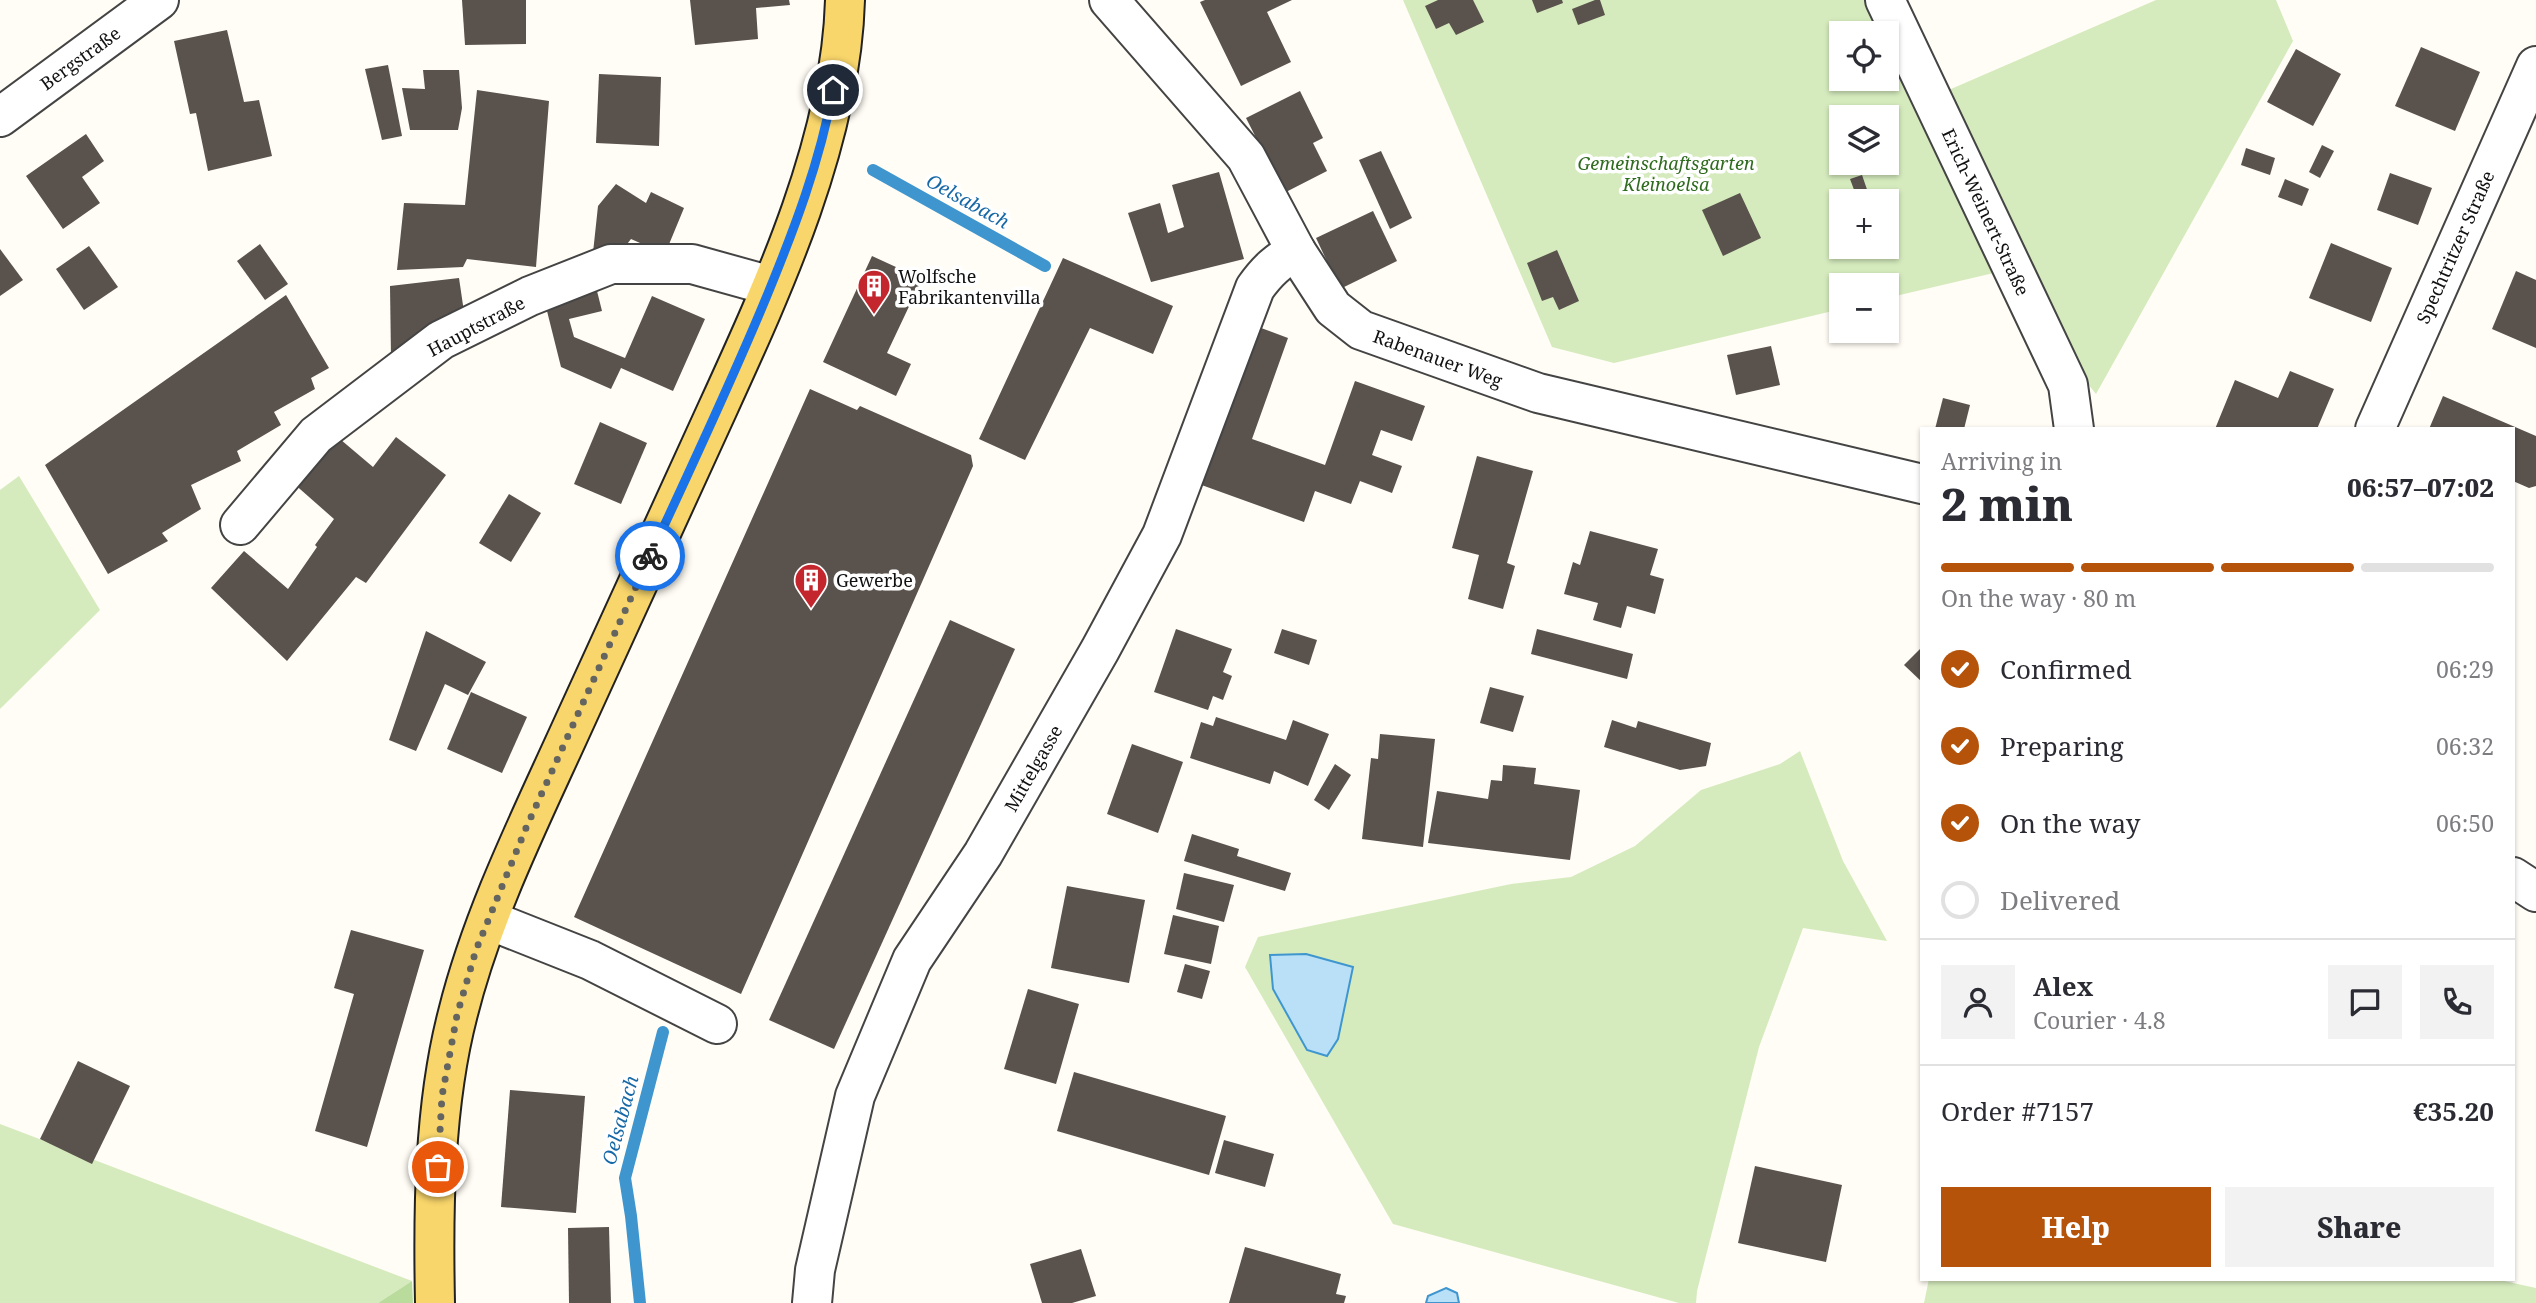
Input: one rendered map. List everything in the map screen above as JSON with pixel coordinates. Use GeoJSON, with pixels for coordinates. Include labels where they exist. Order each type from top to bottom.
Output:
{"type":"FeatureCollection","features":[{"type":"Feature","properties":{"kind":"main road"},"geometry":{"type":"LineString","coordinates":[[435,1303],[434,1237],[442,1096],[457,1015],[476,950],[526,828],[746,348],[803,206],[828,117],[844,27],[845,0]]}},
{"type":"Feature","properties":{"kind":"street","name":"Bergstraße"},"geometry":{"type":"LineString","coordinates":[[0,117],[159,0]]}},
{"type":"Feature","properties":{"kind":"street","name":"Rabenauer Weg"},"geometry":{"type":"LineString","coordinates":[[1109,0],[1246,157],[1296,251],[1333,308],[1361,330],[1538,394],[1920,484]]}},
{"type":"Feature","properties":{"kind":"street","name":"Erich-Weinert-Straße"},"geometry":{"type":"LineString","coordinates":[[1885,0],[2068,385],[2074,427]]}},
{"type":"Feature","properties":{"kind":"street","name":"Spechtritzer Straße"},"geometry":{"type":"LineString","coordinates":[[2376,427],[2536,65]]}},
{"type":"Feature","properties":{"kind":"street","name":"Mittelgasse"},"geometry":{"type":"LineString","coordinates":[[812,1303],[815,1270],[855,1096],[912,960],[997,831],[1100,650],[1161,535],[1255,288],[1274,265],[1296,251]]}},
{"type":"Feature","properties":{"kind":"street","name":"Hauptstraße"},"geometry":{"type":"LineString","coordinates":[[240,525],[316,435],[442,340],[530,296],[611,264],[692,264],[771,286]]}},
{"type":"Feature","properties":{"kind":"street"},"geometry":{"type":"LineString","coordinates":[[2515,878],[2536,892]]}},
{"type":"Feature","properties":{"kind":"street"},"geometry":{"type":"LineString","coordinates":[[489,920],[590,960],[717,1024]]}},
{"type":"Feature","properties":{"kind":"green space","name":"Gemeinschaftsgarten Kleinoelsa"},"geometry":{"type":"Polygon","coordinates":[[[1403,0],[1870,0],[1880,21],[1829,21],[1829,91],[1899,91],[1899,58],[1921,102],[2156,0],[2276,0],[2293,41],[2096,394],[1998,272],[1899,295],[1899,273],[1829,273],[1829,312],[1614,363],[1552,347],[1403,0]]]}},
{"type":"Feature","properties":{"kind":"green space"},"geometry":{"type":"Polygon","coordinates":[[[19,476],[100,610],[0,709],[0,490],[19,476]]]}},
{"type":"Feature","properties":{"kind":"green space"},"geometry":{"type":"Polygon","coordinates":[[[1800,751],[1843,861],[1887,941],[1803,928],[1759,1047],[1696,1303],[1679,1303],[1393,1224],[1245,967],[1258,937],[1511,884],[1571,877],[1635,846],[1701,790],[1780,764],[1800,751]]]}},
{"type":"Feature","properties":{"kind":"green space"},"geometry":{"type":"Polygon","coordinates":[[[0,1124],[412,1281],[378,1303],[0,1303],[0,1124]]]}},
{"type":"Feature","properties":{"kind":"green space"},"geometry":{"type":"Polygon","coordinates":[[[412,1281],[413,1303],[378,1303],[412,1281]]]}},
{"type":"Feature","properties":{"kind":"green space"},"geometry":{"type":"Polygon","coordinates":[[[1929,1281],[2504,1281],[2536,1288],[2536,1303],[1924,1303],[1929,1281]]]}},
{"type":"Feature","properties":{"kind":"water"},"geometry":{"type":"Polygon","coordinates":[[[1306,954],[1353,967],[1338,1039],[1327,1056],[1307,1050],[1273,989],[1270,955],[1306,954]]]}},
{"type":"Feature","properties":{"kind":"water"},"geometry":{"type":"Polygon","coordinates":[[[1446,1288],[1457,1293],[1459,1303],[1426,1303],[1428,1296],[1446,1288]]]}},
{"type":"Feature","properties":{"kind":"building"},"geometry":{"type":"Polygon","coordinates":[[[462,0],[526,0],[526,44],[465,45],[462,0]]]}},
{"type":"Feature","properties":{"kind":"building"},"geometry":{"type":"Polygon","coordinates":[[[690,0],[789,0],[790,5],[756,8],[758,39],[695,45],[690,0]]]}},
{"type":"Feature","properties":{"kind":"building"},"geometry":{"type":"Polygon","coordinates":[[[1292,0],[1267,12],[1291,62],[1241,86],[1200,2],[1292,0]]]}},
{"type":"Feature","properties":{"kind":"building"},"geometry":{"type":"Polygon","coordinates":[[[1438,0],[1473,0],[1484,22],[1456,35],[1449,23],[1436,29],[1425,6],[1438,0]]]}},
{"type":"Feature","properties":{"kind":"building"},"geometry":{"type":"Polygon","coordinates":[[[1532,0],[1562,0],[1563,3],[1537,13],[1532,0]]]}},
{"type":"Feature","properties":{"kind":"building"},"geometry":{"type":"Polygon","coordinates":[[[1600,0],[1605,15],[1578,25],[1572,9],[1600,0]]]}},
{"type":"Feature","properties":{"kind":"building"},"geometry":{"type":"Polygon","coordinates":[[[227,30],[244,102],[259,100],[272,156],[208,171],[196,113],[190,114],[174,41],[227,30]]]}},
{"type":"Feature","properties":{"kind":"building"},"geometry":{"type":"Polygon","coordinates":[[[2421,47],[2480,72],[2455,131],[2395,106],[2421,47]]]}},
{"type":"Feature","properties":{"kind":"building"},"geometry":{"type":"Polygon","coordinates":[[[2296,49],[2341,74],[2313,126],[2267,102],[2296,49]]]}},
{"type":"Feature","properties":{"kind":"building"},"geometry":{"type":"Polygon","coordinates":[[[388,65],[402,136],[382,140],[365,69],[388,65]]]}},
{"type":"Feature","properties":{"kind":"building"},"geometry":{"type":"Polygon","coordinates":[[[423,70],[459,70],[462,108],[458,130],[410,130],[402,88],[425,89],[423,70]]]}},
{"type":"Feature","properties":{"kind":"building"},"geometry":{"type":"Polygon","coordinates":[[[599,74],[661,77],[659,146],[596,143],[599,74]]]}},
{"type":"Feature","properties":{"kind":"building"},"geometry":{"type":"Polygon","coordinates":[[[477,90],[549,101],[536,267],[467,259],[463,267],[397,270],[404,203],[465,205],[477,90]]]}},
{"type":"Feature","properties":{"kind":"building"},"geometry":{"type":"Polygon","coordinates":[[[1300,91],[1323,138],[1313,143],[1327,171],[1284,193],[1246,118],[1300,91]]]}},
{"type":"Feature","properties":{"kind":"building"},"geometry":{"type":"Polygon","coordinates":[[[86,134],[104,161],[82,177],[100,203],[63,229],[26,176],[86,134]]]}},
{"type":"Feature","properties":{"kind":"building"},"geometry":{"type":"Polygon","coordinates":[[[2322,145],[2334,151],[2320,178],[2309,172],[2322,145]]]}},
{"type":"Feature","properties":{"kind":"building"},"geometry":{"type":"Polygon","coordinates":[[[2246,148],[2275,158],[2270,175],[2241,165],[2246,148]]]}},
{"type":"Feature","properties":{"kind":"building"},"geometry":{"type":"Polygon","coordinates":[[[1381,151],[1412,218],[1390,229],[1359,160],[1381,151]]]}},
{"type":"Feature","properties":{"kind":"building"},"geometry":{"type":"Polygon","coordinates":[[[1219,172],[1244,259],[1151,282],[1128,213],[1160,203],[1168,233],[1184,227],[1172,185],[1219,172]]]}},
{"type":"Feature","properties":{"kind":"building"},"geometry":{"type":"Polygon","coordinates":[[[2390,173],[2432,188],[2418,225],[2377,210],[2390,173]]]}},
{"type":"Feature","properties":{"kind":"building"},"geometry":{"type":"Polygon","coordinates":[[[1862,175],[1867,189],[1854,189],[1850,179],[1862,175]]]}},
{"type":"Feature","properties":{"kind":"building"},"geometry":{"type":"Polygon","coordinates":[[[2285,179],[2309,189],[2302,206],[2278,197],[2285,179]]]}},
{"type":"Feature","properties":{"kind":"building"},"geometry":{"type":"Polygon","coordinates":[[[616,184],[646,203],[651,192],[684,208],[665,254],[631,239],[617,257],[592,262],[598,206],[616,184]]]}},
{"type":"Feature","properties":{"kind":"building"},"geometry":{"type":"Polygon","coordinates":[[[1740,193],[1761,238],[1723,256],[1702,210],[1740,193]]]}},
{"type":"Feature","properties":{"kind":"building"},"geometry":{"type":"Polygon","coordinates":[[[1373,211],[1397,261],[1340,289],[1316,238],[1373,211]]]}},
{"type":"Feature","properties":{"kind":"building"},"geometry":{"type":"Polygon","coordinates":[[[2331,243],[2392,268],[2371,322],[2309,298],[2331,243]]]}},
{"type":"Feature","properties":{"kind":"building"},"geometry":{"type":"Polygon","coordinates":[[[260,244],[288,284],[265,300],[237,261],[260,244]]]}},
{"type":"Feature","properties":{"kind":"building"},"geometry":{"type":"Polygon","coordinates":[[[89,246],[118,287],[84,310],[56,269],[89,246]]]}},
{"type":"Feature","properties":{"kind":"building"},"geometry":{"type":"Polygon","coordinates":[[[0,249],[23,280],[0,296],[0,249]]]}},
{"type":"Feature","properties":{"kind":"building"},"geometry":{"type":"Polygon","coordinates":[[[1557,250],[1579,301],[1559,310],[1553,297],[1542,301],[1527,263],[1557,250]]]}},
{"type":"Feature","properties":{"kind":"building","name":"Wolfsche Fabrikantenvilla"},"geometry":{"type":"Polygon","coordinates":[[[872,256],[922,279],[887,353],[911,364],[896,396],[823,362],[872,256]]]}},
{"type":"Feature","properties":{"kind":"building"},"geometry":{"type":"Polygon","coordinates":[[[1063,258],[1173,306],[1153,354],[1090,328],[1025,460],[979,439],[1063,258]]]}},
{"type":"Feature","properties":{"kind":"building"},"geometry":{"type":"Polygon","coordinates":[[[2516,271],[2536,280],[2536,348],[2492,329],[2516,271]]]}},
{"type":"Feature","properties":{"kind":"building"},"geometry":{"type":"Polygon","coordinates":[[[459,278],[464,312],[391,357],[390,286],[459,278]]]}},
{"type":"Feature","properties":{"kind":"building"},"geometry":{"type":"Polygon","coordinates":[[[596,287],[602,311],[569,319],[574,337],[625,358],[652,296],[705,319],[673,391],[621,368],[611,389],[561,367],[545,303],[596,287]]]}},
{"type":"Feature","properties":{"kind":"building"},"geometry":{"type":"Polygon","coordinates":[[[286,295],[329,368],[311,378],[315,389],[274,412],[281,425],[237,451],[241,461],[191,485],[201,509],[162,533],[168,541],[108,574],[45,465],[286,295]]]}},
{"type":"Feature","properties":{"kind":"building"},"geometry":{"type":"Polygon","coordinates":[[[1253,325],[1288,338],[1252,439],[1325,465],[1355,381],[1425,406],[1412,441],[1381,430],[1372,455],[1402,466],[1392,493],[1360,481],[1351,504],[1315,491],[1304,522],[1196,483],[1253,325]]]}},
{"type":"Feature","properties":{"kind":"building"},"geometry":{"type":"Polygon","coordinates":[[[1771,346],[1780,385],[1736,395],[1727,355],[1771,346]]]}},
{"type":"Feature","properties":{"kind":"building"},"geometry":{"type":"Polygon","coordinates":[[[2290,371],[2334,389],[2318,427],[2216,427],[2235,380],[2278,398],[2290,371]]]}},
{"type":"Feature","properties":{"kind":"building","name":"Gewerbe"},"geometry":{"type":"Polygon","coordinates":[[[810,389],[857,410],[860,406],[971,455],[973,466],[741,994],[574,917],[810,389]]]}},
{"type":"Feature","properties":{"kind":"building"},"geometry":{"type":"Polygon","coordinates":[[[2443,396],[2536,436],[2536,486],[2529,488],[2515,482],[2515,427],[2430,427],[2443,396]]]}},
{"type":"Feature","properties":{"kind":"building"},"geometry":{"type":"Polygon","coordinates":[[[1943,398],[1970,405],[1964,427],[1936,427],[1943,398]]]}},
{"type":"Feature","properties":{"kind":"building"},"geometry":{"type":"Polygon","coordinates":[[[600,422],[647,443],[621,504],[574,484],[600,422]]]}},
{"type":"Feature","properties":{"kind":"building"},"geometry":{"type":"Polygon","coordinates":[[[334,434],[373,467],[396,437],[446,475],[366,583],[356,577],[287,661],[211,588],[244,551],[288,589],[334,519],[292,482],[334,434]]]}},
{"type":"Feature","properties":{"kind":"building"},"geometry":{"type":"Polygon","coordinates":[[[1477,456],[1533,471],[1507,563],[1515,566],[1503,609],[1468,599],[1479,555],[1452,548],[1477,456]]]}},
{"type":"Feature","properties":{"kind":"building"},"geometry":{"type":"Polygon","coordinates":[[[509,494],[541,513],[511,562],[479,543],[509,494]]]}},
{"type":"Feature","properties":{"kind":"building"},"geometry":{"type":"Polygon","coordinates":[[[1590,531],[1658,549],[1650,575],[1664,579],[1655,614],[1627,606],[1621,628],[1593,620],[1598,603],[1564,594],[1573,562],[1580,565],[1590,531]]]}},
{"type":"Feature","properties":{"kind":"building"},"geometry":{"type":"Polygon","coordinates":[[[950,620],[1015,649],[834,1049],[769,1020],[950,620]]]}},
{"type":"Feature","properties":{"kind":"building"},"geometry":{"type":"Polygon","coordinates":[[[1176,629],[1232,649],[1223,672],[1232,676],[1223,700],[1213,696],[1208,710],[1154,692],[1176,629]]]}},
{"type":"Feature","properties":{"kind":"building"},"geometry":{"type":"Polygon","coordinates":[[[1282,629],[1317,640],[1309,665],[1274,653],[1282,629]]]}},
{"type":"Feature","properties":{"kind":"building"},"geometry":{"type":"Polygon","coordinates":[[[1537,629],[1633,654],[1627,679],[1531,654],[1537,629]]]}},
{"type":"Feature","properties":{"kind":"building"},"geometry":{"type":"Polygon","coordinates":[[[426,631],[486,662],[468,695],[445,684],[416,751],[389,740],[426,631]]]}},
{"type":"Feature","properties":{"kind":"building"},"geometry":{"type":"Polygon","coordinates":[[[1920,649],[1920,680],[1904,665],[1920,649]]]}},
{"type":"Feature","properties":{"kind":"building"},"geometry":{"type":"Polygon","coordinates":[[[1490,687],[1524,696],[1513,732],[1480,723],[1490,687]]]}},
{"type":"Feature","properties":{"kind":"building"},"geometry":{"type":"Polygon","coordinates":[[[471,692],[527,717],[502,773],[447,749],[471,692]]]}},
{"type":"Feature","properties":{"kind":"building"},"geometry":{"type":"Polygon","coordinates":[[[1216,717],[1286,740],[1293,720],[1329,734],[1308,786],[1274,771],[1270,784],[1190,758],[1201,722],[1213,726],[1216,717]]]}},
{"type":"Feature","properties":{"kind":"building"},"geometry":{"type":"Polygon","coordinates":[[[1612,720],[1636,728],[1638,721],[1711,743],[1706,766],[1680,770],[1604,747],[1612,720]]]}},
{"type":"Feature","properties":{"kind":"building"},"geometry":{"type":"Polygon","coordinates":[[[1380,734],[1435,739],[1423,847],[1362,839],[1371,758],[1378,759],[1380,734]]]}},
{"type":"Feature","properties":{"kind":"building"},"geometry":{"type":"Polygon","coordinates":[[[1132,744],[1183,762],[1158,833],[1107,814],[1132,744]]]}},
{"type":"Feature","properties":{"kind":"building"},"geometry":{"type":"Polygon","coordinates":[[[1335,764],[1351,775],[1329,810],[1314,800],[1335,764]]]}},
{"type":"Feature","properties":{"kind":"building"},"geometry":{"type":"Polygon","coordinates":[[[1503,765],[1536,768],[1534,784],[1580,790],[1570,860],[1428,843],[1437,791],[1488,799],[1491,780],[1502,781],[1503,765]]]}},
{"type":"Feature","properties":{"kind":"building"},"geometry":{"type":"Polygon","coordinates":[[[1192,834],[1239,849],[1237,856],[1291,873],[1285,891],[1184,861],[1192,834]]]}},
{"type":"Feature","properties":{"kind":"building"},"geometry":{"type":"Polygon","coordinates":[[[1184,873],[1234,885],[1224,922],[1176,909],[1184,873]]]}},
{"type":"Feature","properties":{"kind":"building"},"geometry":{"type":"Polygon","coordinates":[[[1067,886],[1145,900],[1129,983],[1051,968],[1067,886]]]}},
{"type":"Feature","properties":{"kind":"building"},"geometry":{"type":"Polygon","coordinates":[[[1173,915],[1219,926],[1211,964],[1164,954],[1173,915]]]}},
{"type":"Feature","properties":{"kind":"building"},"geometry":{"type":"Polygon","coordinates":[[[351,930],[424,950],[367,1147],[315,1131],[354,994],[334,988],[351,930]]]}},
{"type":"Feature","properties":{"kind":"building"},"geometry":{"type":"Polygon","coordinates":[[[1185,964],[1210,971],[1202,999],[1177,992],[1185,964]]]}},
{"type":"Feature","properties":{"kind":"building"},"geometry":{"type":"Polygon","coordinates":[[[1028,989],[1079,1004],[1056,1084],[1004,1069],[1028,989]]]}},
{"type":"Feature","properties":{"kind":"building"},"geometry":{"type":"Polygon","coordinates":[[[78,1061],[130,1086],[92,1164],[40,1139],[78,1061]]]}},
{"type":"Feature","properties":{"kind":"building"},"geometry":{"type":"Polygon","coordinates":[[[1074,1072],[1226,1116],[1209,1175],[1057,1131],[1074,1072]]]}},
{"type":"Feature","properties":{"kind":"building"},"geometry":{"type":"Polygon","coordinates":[[[510,1090],[585,1096],[576,1213],[501,1207],[510,1090]]]}},
{"type":"Feature","properties":{"kind":"building"},"geometry":{"type":"Polygon","coordinates":[[[1224,1140],[1274,1154],[1265,1187],[1215,1173],[1224,1140]]]}},
{"type":"Feature","properties":{"kind":"building"},"geometry":{"type":"Polygon","coordinates":[[[1755,1166],[1842,1185],[1826,1262],[1738,1243],[1755,1166]]]}},
{"type":"Feature","properties":{"kind":"building"},"geometry":{"type":"Polygon","coordinates":[[[609,1227],[611,1303],[569,1303],[568,1228],[609,1227]]]}},
{"type":"Feature","properties":{"kind":"building"},"geometry":{"type":"Polygon","coordinates":[[[1245,1247],[1341,1274],[1336,1294],[1346,1296],[1344,1303],[1229,1303],[1245,1247]]]}},
{"type":"Feature","properties":{"kind":"building"},"geometry":{"type":"Polygon","coordinates":[[[1081,1249],[1096,1296],[1072,1303],[1042,1303],[1030,1264],[1081,1249]]]}},
{"type":"Feature","properties":{"kind":"waterway","name":"Oelsabach"},"geometry":{"type":"LineString","coordinates":[[873,170],[1045,266]]}},
{"type":"Feature","properties":{"kind":"waterway","name":"Oelsabach"},"geometry":{"type":"LineString","coordinates":[[640,1303],[625,1178],[663,1032]]}},
{"type":"Feature","properties":{"kind":"way so far"},"geometry":{"type":"LineString","coordinates":[[438,1167],[442,1096],[457,1015],[476,950],[526,828],[650,556]]}},
{"type":"Feature","properties":{"kind":"place","name":"Wolfsche Fabrikantenvilla"},"geometry":{"type":"Point","coordinates":[874,316]}},
{"type":"Feature","properties":{"kind":"place","name":"Gewerbe"},"geometry":{"type":"Point","coordinates":[811,610]}},
{"type":"Feature","properties":{"kind":"route"},"geometry":{"type":"LineString","coordinates":[[650,556],[746,348],[803,206],[833,90]]}}]}
